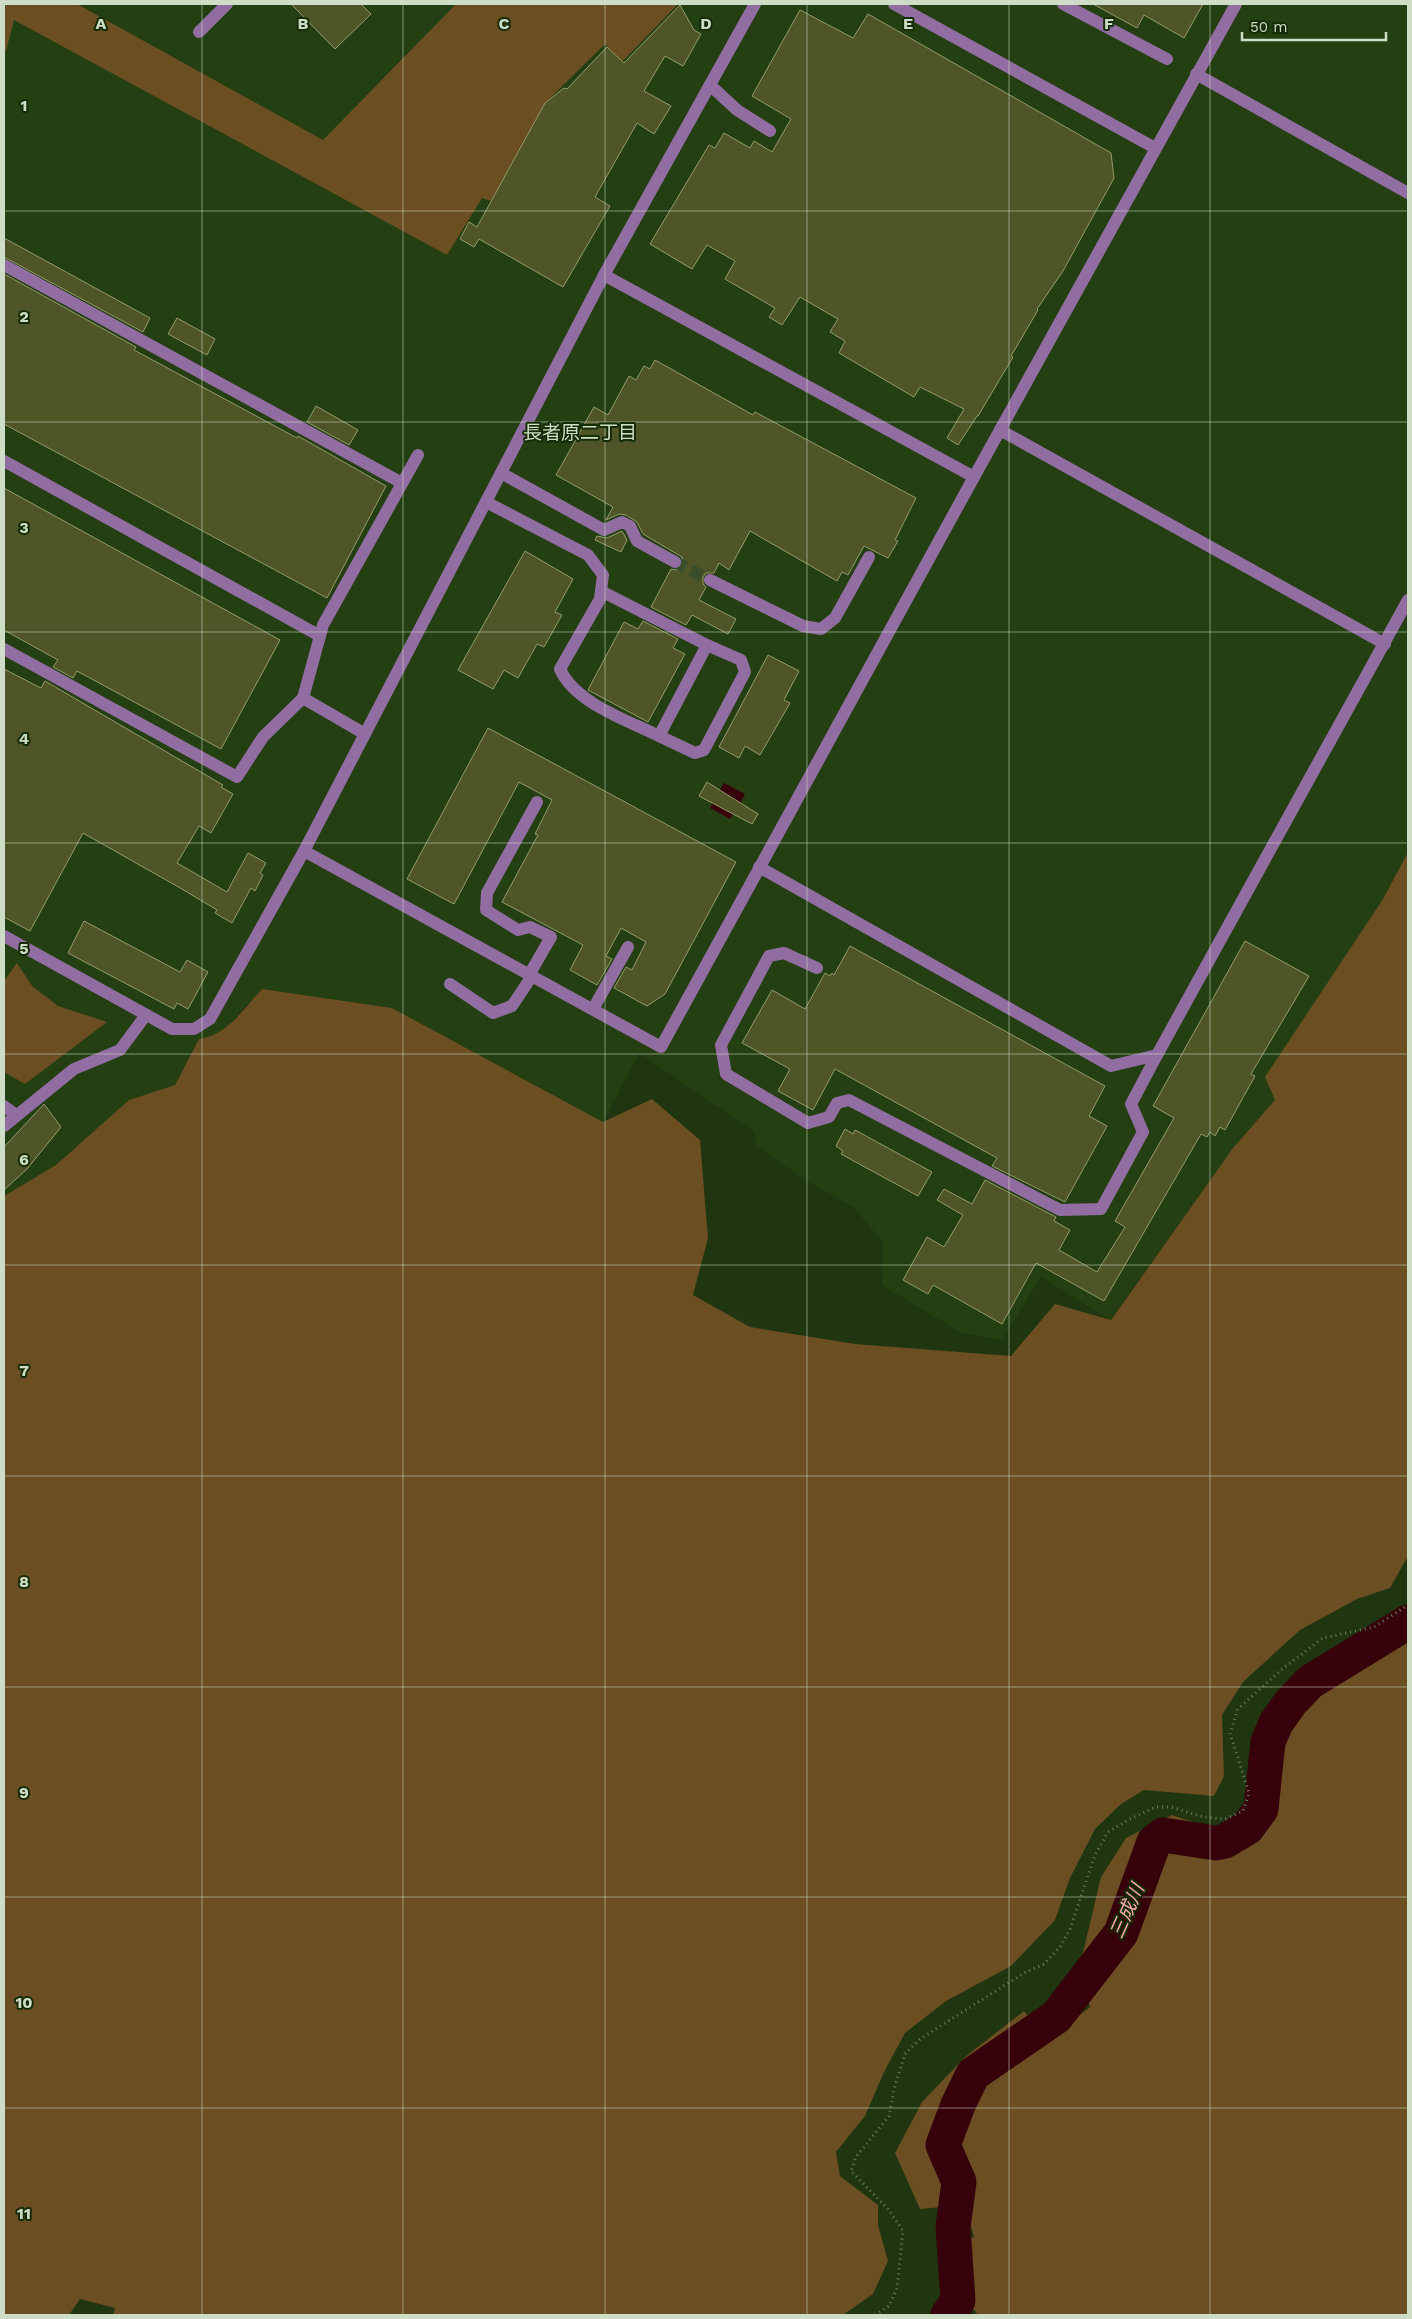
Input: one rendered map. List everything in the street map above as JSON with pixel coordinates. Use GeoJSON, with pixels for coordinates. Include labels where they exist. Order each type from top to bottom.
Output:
{"type":"FeatureCollection","features":[{"type":"Feature","properties":{"kind":"street"},"geometry":{"type":"LineString","coordinates":[[198,32],[227,4]]}},
{"type":"Feature","properties":{"kind":"street"},"geometry":{"type":"LineString","coordinates":[[4,936],[172,1029],[194,1029],[210,1019],[304,851],[604,275],[755,4]]}},
{"type":"Feature","properties":{"kind":"street"},"geometry":{"type":"LineString","coordinates":[[894,4],[1155,148]]}},
{"type":"Feature","properties":{"kind":"street"},"geometry":{"type":"LineString","coordinates":[[1063,4],[1168,59]]}},
{"type":"Feature","properties":{"kind":"street"},"geometry":{"type":"LineString","coordinates":[[304,851],[661,1047],[974,476],[1236,4]]}},
{"type":"Feature","properties":{"kind":"street"},"geometry":{"type":"LineString","coordinates":[[1196,74],[1408,193]]}},
{"type":"Feature","properties":{"kind":"street"},"geometry":{"type":"LineString","coordinates":[[710,85],[737,110],[770,131]]}},
{"type":"Feature","properties":{"kind":"street"},"geometry":{"type":"LineString","coordinates":[[4,265],[402,483]]}},
{"type":"Feature","properties":{"kind":"street"},"geometry":{"type":"LineString","coordinates":[[604,275],[974,476]]}},
{"type":"Feature","properties":{"kind":"street"},"geometry":{"type":"LineString","coordinates":[[1000,430],[1384,644]]}},
{"type":"Feature","properties":{"kind":"street"},"geometry":{"type":"LineString","coordinates":[[4,649],[237,776],[263,737],[303,698],[323,625],[418,455]]}},
{"type":"Feature","properties":{"kind":"street"},"geometry":{"type":"LineString","coordinates":[[4,461],[320,636]]}},
{"type":"Feature","properties":{"kind":"street"},"geometry":{"type":"LineString","coordinates":[[501,473],[604,530],[622,522],[630,526],[637,541],[676,562]]}},
{"type":"Feature","properties":{"kind":"street"},"geometry":{"type":"LineString","coordinates":[[486,502],[588,555],[603,575],[600,591],[600,599],[560,669],[566,682],[584,697],[659,736],[695,753],[704,750],[745,672],[741,660],[600,591]]}},
{"type":"Feature","properties":{"kind":"street"},"geometry":{"type":"LineString","coordinates":[[710,580],[803,626],[821,629],[835,618],[870,557]]}},
{"type":"Feature","properties":{"kind":"street"},"geometry":{"type":"LineString","coordinates":[[818,968],[784,953],[769,956],[721,1045],[726,1074],[808,1123],[829,1117],[837,1103],[849,1100],[1060,1210],[1101,1209],[1142,1132],[1131,1104],[1408,600]]}},
{"type":"Feature","properties":{"kind":"street"},"geometry":{"type":"LineString","coordinates":[[659,736],[707,645]]}},
{"type":"Feature","properties":{"kind":"street"},"geometry":{"type":"LineString","coordinates":[[303,698],[365,734]]}},
{"type":"Feature","properties":{"kind":"street"},"geometry":{"type":"LineString","coordinates":[[450,984],[493,1013],[512,1006],[551,937],[530,927],[518,930],[486,910],[487,893],[537,802]]}},
{"type":"Feature","properties":{"kind":"street"},"geometry":{"type":"LineString","coordinates":[[759,867],[1111,1066],[1157,1055]]}},
{"type":"Feature","properties":{"kind":"street"},"geometry":{"type":"LineString","coordinates":[[592,1009],[628,947]]}},
{"type":"Feature","properties":{"kind":"street"},"geometry":{"type":"LineString","coordinates":[[4,1126],[74,1069],[120,1050],[146,1015]]}},
{"type":"Feature","properties":{"kind":"street"},"geometry":{"type":"LineString","coordinates":[[4,1106],[16,1115]]}},
{"type":"Feature","properties":{"kind":"path"},"geometry":{"type":"LineString","coordinates":[[874,2315],[889,2306],[897,2288],[904,2231],[888,2209],[851,2172],[856,2157],[889,2116],[895,2085],[905,2054],[920,2040],[1024,1973],[1044,1964],[1060,1947],[1070,1929],[1095,1855],[1108,1832],[1156,1807],[1171,1807],[1204,1817],[1225,1819],[1242,1811],[1249,1793],[1230,1733],[1238,1709],[1281,1670],[1323,1638],[1374,1627],[1408,1605]]}},
{"type":"Feature","properties":{"kind":"shaded area"},"geometry":{"type":"Polygon","coordinates":[[[4,4],[77,4],[323,140],[456,4],[678,4],[622,62],[605,44],[545,103],[491,201],[482,198],[447,255],[14,20],[6,51],[4,51],[4,4]]]}},
{"type":"Feature","properties":{"kind":"shaded area"},"geometry":{"type":"Polygon","coordinates":[[[17,4],[1408,4],[1408,852],[1275,1100],[1233,1148],[1110,1320],[1041,1277],[1002,1340],[962,1333],[882,1285],[883,1242],[853,1207],[804,1179],[757,1146],[754,1131],[639,1053],[603,1122],[392,1008],[262,989],[223,1031],[199,1039],[175,1085],[129,1100],[56,1165],[4,1196],[4,51],[6,51],[17,4]]]}},
{"type":"Feature","properties":{"kind":"shaded area"},"geometry":{"type":"Polygon","coordinates":[[[724,783],[745,794],[739,806],[717,795],[724,783]]]}},
{"type":"Feature","properties":{"kind":"shaded area"},"geometry":{"type":"Polygon","coordinates":[[[716,796],[737,808],[730,819],[710,808],[716,796]]]}},
{"type":"Feature","properties":{"kind":"shaded area"},"geometry":{"type":"Polygon","coordinates":[[[1408,852],[1408,1556],[1390,1588],[1357,1599],[1300,1630],[1243,1682],[1222,1715],[1224,1776],[1214,1796],[1144,1790],[1121,1804],[1095,1829],[1070,1878],[1055,1920],[1011,1966],[946,2001],[905,2033],[884,2072],[865,2116],[836,2152],[840,2176],[878,2205],[878,2225],[888,2261],[873,2294],[843,2315],[113,2315],[115,2308],[80,2299],[69,2315],[4,2315],[4,1196],[56,1165],[129,1100],[175,1085],[199,1039],[209,1037],[227,1027],[262,989],[392,1008],[603,1122],[652,1099],[700,1140],[708,1238],[693,1295],[750,1327],[855,1344],[1011,1356],[1055,1304],[1111,1320],[1233,1148],[1275,1100],[1265,1077],[1383,899],[1408,852]]]}},
{"type":"Feature","properties":{"kind":"shaded area"},"geometry":{"type":"Polygon","coordinates":[[[17,963],[32,986],[58,1006],[107,1022],[25,1084],[4,1072],[4,981],[17,963]]]}},
{"type":"Feature","properties":{"kind":"shaded area"},"geometry":{"type":"Polygon","coordinates":[[[1408,1623],[1408,2315],[978,2315],[958,2288],[951,2244],[974,2237],[965,2205],[920,2209],[895,2153],[922,2102],[965,2057],[1024,2011],[1047,2040],[1090,2007],[1080,1965],[1101,1877],[1126,1838],[1172,1815],[1232,1835],[1254,1815],[1262,1715],[1289,1687],[1342,1647],[1408,1623]]]}},
{"type":"Feature","properties":{"kind":"building"},"geometry":{"type":"Polygon","coordinates":[[[291,4],[361,4],[371,14],[335,49],[291,4]]]}},
{"type":"Feature","properties":{"kind":"building"},"geometry":{"type":"Polygon","coordinates":[[[1093,4],[1203,4],[1184,38],[1144,15],[1137,28],[1093,4]]]}},
{"type":"Feature","properties":{"kind":"building"},"geometry":{"type":"Polygon","coordinates":[[[680,5],[694,30],[701,34],[683,66],[665,56],[644,91],[671,106],[654,134],[637,123],[595,197],[610,206],[563,287],[479,239],[474,247],[460,239],[469,222],[477,227],[545,103],[564,88],[567,89],[607,47],[624,63],[680,5]]]}},
{"type":"Feature","properties":{"kind":"building"},"geometry":{"type":"Polygon","coordinates":[[[800,10],[853,38],[868,14],[1111,153],[1114,178],[1063,271],[1037,309],[1011,356],[1013,357],[978,416],[958,445],[947,438],[964,409],[920,387],[914,397],[839,353],[845,341],[830,332],[838,319],[800,297],[782,325],[769,317],[775,308],[725,279],[735,261],[707,245],[692,269],[650,244],[709,145],[715,148],[724,133],[750,148],[754,141],[772,152],[791,119],[752,96],[800,10]]]}},
{"type":"Feature","properties":{"kind":"building"},"geometry":{"type":"Polygon","coordinates":[[[4,238],[150,318],[143,332],[4,257],[4,238]]]}},
{"type":"Feature","properties":{"kind":"building"},"geometry":{"type":"Polygon","coordinates":[[[4,274],[136,347],[134,350],[297,438],[298,436],[386,486],[327,598],[4,424],[4,274]]]}},
{"type":"Feature","properties":{"kind":"building"},"geometry":{"type":"Polygon","coordinates":[[[177,318],[215,339],[207,355],[168,334],[177,318]]]}},
{"type":"Feature","properties":{"kind":"building"},"geometry":{"type":"Polygon","coordinates":[[[655,360],[753,415],[755,412],[916,498],[895,540],[898,541],[888,558],[864,546],[848,575],[842,572],[837,581],[750,531],[729,570],[719,563],[714,573],[706,573],[703,577],[703,584],[706,587],[699,600],[736,619],[728,634],[692,615],[686,625],[651,607],[671,569],[676,570],[682,566],[682,557],[643,534],[637,522],[626,515],[619,514],[606,520],[613,507],[556,475],[594,407],[608,415],[629,376],[636,380],[644,366],[650,369],[655,360]]]}},
{"type":"Feature","properties":{"kind":"building"},"geometry":{"type":"Polygon","coordinates":[[[316,406],[358,430],[349,445],[307,422],[316,406]]]}},
{"type":"Feature","properties":{"kind":"building"},"geometry":{"type":"Polygon","coordinates":[[[4,488],[280,640],[221,749],[77,671],[73,678],[53,667],[58,660],[4,630],[4,488]]]}},
{"type":"Feature","properties":{"kind":"building"},"geometry":{"type":"Polygon","coordinates":[[[622,531],[627,540],[621,552],[595,540],[597,536],[607,538],[622,531]]]}},
{"type":"Feature","properties":{"kind":"building"},"geometry":{"type":"Polygon","coordinates":[[[525,551],[573,579],[555,612],[562,615],[544,647],[537,644],[518,678],[504,670],[493,689],[458,670],[525,551]]]}},
{"type":"Feature","properties":{"kind":"building"},"geometry":{"type":"Polygon","coordinates":[[[643,621],[678,639],[673,648],[685,654],[648,722],[588,690],[624,622],[638,629],[643,621]]]}},
{"type":"Feature","properties":{"kind":"building"},"geometry":{"type":"Polygon","coordinates":[[[768,655],[799,671],[784,700],[790,703],[760,755],[745,746],[739,758],[719,747],[768,655]]]}},
{"type":"Feature","properties":{"kind":"building"},"geometry":{"type":"Polygon","coordinates":[[[4,669],[41,688],[45,681],[223,785],[221,787],[233,794],[211,833],[199,826],[177,863],[227,892],[248,853],[266,863],[260,873],[263,875],[255,891],[251,888],[232,923],[215,913],[217,910],[83,833],[30,931],[4,917],[4,669]]]}},
{"type":"Feature","properties":{"kind":"building"},"geometry":{"type":"Polygon","coordinates":[[[488,728],[736,862],[665,994],[647,1006],[614,988],[626,967],[632,970],[646,942],[621,928],[606,956],[612,959],[597,985],[570,970],[583,945],[502,902],[538,835],[535,834],[552,800],[519,782],[454,904],[407,879],[488,728]]]}},
{"type":"Feature","properties":{"kind":"building"},"geometry":{"type":"Polygon","coordinates":[[[707,782],[758,814],[752,824],[699,796],[707,782]]]}},
{"type":"Feature","properties":{"kind":"building"},"geometry":{"type":"Polygon","coordinates":[[[84,921],[180,972],[187,960],[208,972],[188,1009],[177,1003],[174,1009],[68,953],[84,921]]]}},
{"type":"Feature","properties":{"kind":"building"},"geometry":{"type":"Polygon","coordinates":[[[1245,941],[1309,976],[1251,1074],[1255,1076],[1225,1130],[1220,1127],[1215,1136],[1210,1132],[1207,1137],[1201,1134],[1104,1301],[1036,1263],[1002,1324],[933,1285],[928,1294],[903,1280],[927,1237],[944,1247],[963,1215],[937,1200],[944,1189],[972,1204],[985,1180],[1056,1217],[1054,1221],[1070,1230],[1059,1250],[1097,1272],[1125,1227],[1115,1221],[1174,1118],[1153,1106],[1245,941]]]}},
{"type":"Feature","properties":{"kind":"building"},"geometry":{"type":"Polygon","coordinates":[[[850,946],[1105,1086],[1089,1116],[1107,1126],[1065,1202],[992,1166],[997,1158],[835,1069],[813,1110],[778,1091],[790,1069],[742,1043],[772,990],[805,1009],[825,973],[830,976],[832,973],[834,975],[850,946]]]}},
{"type":"Feature","properties":{"kind":"building"},"geometry":{"type":"Polygon","coordinates":[[[44,1104],[61,1127],[27,1169],[4,1190],[4,1147],[44,1104]]]}},
{"type":"Feature","properties":{"kind":"building"},"geometry":{"type":"Polygon","coordinates":[[[845,1129],[853,1134],[855,1130],[932,1172],[918,1196],[841,1154],[843,1151],[836,1146],[845,1129]]]}},
{"type":"Feature","properties":{"kind":"waterway","name":"三成川"},"geometry":{"type":"LineString","coordinates":[[948,2315],[958,2301],[953,2227],[959,2182],[943,2145],[958,2105],[973,2074],[1056,2017],[1121,1933],[1154,1842],[1163,1835],[1216,1843],[1225,1841],[1247,1828],[1261,1809],[1268,1742],[1276,1723],[1291,1702],[1310,1682],[1408,1622]]}},
{"type":"Feature","properties":{"kind":"tunnel"},"geometry":{"type":"LineString","coordinates":[[675,562],[710,580]]}},
{"type":"Feature","properties":{"kind":"district","name":"長者原二丁目"},"geometry":{"type":"Point","coordinates":[580,432]}}]}
